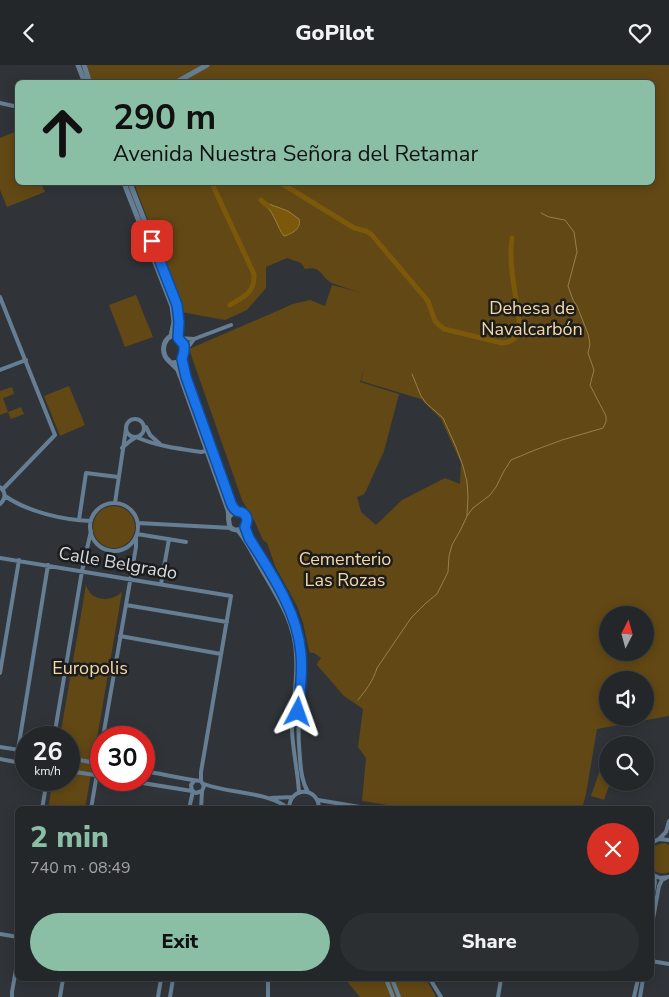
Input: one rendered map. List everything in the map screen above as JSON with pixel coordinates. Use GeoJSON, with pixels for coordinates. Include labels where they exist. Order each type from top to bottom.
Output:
{"type":"FeatureCollection","features":[{"type":"Feature","properties":{"kind":"street"},"geometry":{"type":"LineString","coordinates":[[78,65],[84,80]]}},
{"type":"Feature","properties":{"kind":"street"},"geometry":{"type":"LineString","coordinates":[[84,65],[89,80]]}},
{"type":"Feature","properties":{"kind":"street"},"geometry":{"type":"LineString","coordinates":[[180,80],[207,65]]}},
{"type":"Feature","properties":{"kind":"street"},"geometry":{"type":"LineString","coordinates":[[0,103],[15,106]]}},
{"type":"Feature","properties":{"kind":"street"},"geometry":{"type":"LineString","coordinates":[[125,185],[172,306],[174,322],[171,336],[167,338],[164,347],[165,356],[178,369],[228,510],[232,529]]}},
{"type":"Feature","properties":{"kind":"street"},"geometry":{"type":"LineString","coordinates":[[131,185],[177,305],[179,338],[184,345],[182,359],[186,377],[232,505],[247,517],[245,527],[238,531]]}},
{"type":"Feature","properties":{"kind":"street"},"geometry":{"type":"LineString","coordinates":[[0,297],[55,435],[1,488],[5,496],[13,502],[36,512],[91,521]]}},
{"type":"Feature","properties":{"kind":"street"},"geometry":{"type":"LineString","coordinates":[[171,336],[194,339],[231,325]]}},
{"type":"Feature","properties":{"kind":"street"},"geometry":{"type":"LineString","coordinates":[[184,351],[194,339]]}},
{"type":"Feature","properties":{"kind":"street"},"geometry":{"type":"LineString","coordinates":[[172,363],[180,362],[182,359]]}},
{"type":"Feature","properties":{"kind":"street"},"geometry":{"type":"LineString","coordinates":[[0,370],[26,360]]}},
{"type":"Feature","properties":{"kind":"street"},"geometry":{"type":"LineString","coordinates":[[115,503],[122,447],[127,424],[130,420],[140,419],[150,435],[160,444]]}},
{"type":"Feature","properties":{"kind":"street"},"geometry":{"type":"LineString","coordinates":[[122,447],[140,436],[145,426]]}},
{"type":"Feature","properties":{"kind":"street"},"geometry":{"type":"LineString","coordinates":[[126,429],[131,437],[147,442],[201,452],[206,451]]}},
{"type":"Feature","properties":{"kind":"street"},"geometry":{"type":"LineString","coordinates":[[79,520],[86,473],[118,477]]}},
{"type":"Feature","properties":{"kind":"street"},"geometry":{"type":"LineString","coordinates":[[0,504],[5,496]]}},
{"type":"Feature","properties":{"kind":"street"},"geometry":{"type":"LineString","coordinates":[[56,726],[82,571],[91,531],[91,521],[96,511],[110,503],[115,503],[122,504],[132,511],[138,523],[136,547],[105,726]]}},
{"type":"Feature","properties":{"kind":"street"},"geometry":{"type":"LineString","coordinates":[[217,528],[229,519],[231,514],[238,511]]}},
{"type":"Feature","properties":{"kind":"street"},"geometry":{"type":"LineString","coordinates":[[138,523],[232,529],[238,531],[284,607],[295,641],[296,666],[292,731],[299,793]]}},
{"type":"Feature","properties":{"kind":"street"},"geometry":{"type":"LineString","coordinates":[[245,527],[249,538],[288,606],[298,633],[302,666],[298,712],[302,780],[308,792],[318,800],[319,806]]}},
{"type":"Feature","properties":{"kind":"street"},"geometry":{"type":"LineString","coordinates":[[91,531],[97,543],[108,550],[127,547],[136,535]]}},
{"type":"Feature","properties":{"kind":"street"},"geometry":{"type":"LineString","coordinates":[[136,535],[186,542]]}},
{"type":"Feature","properties":{"kind":"street"},"geometry":{"type":"LineString","coordinates":[[161,585],[169,539]]}},
{"type":"Feature","properties":{"kind":"street","name":"Calle Belgrado"},"geometry":{"type":"LineString","coordinates":[[0,558],[231,596],[227,622]]}},
{"type":"Feature","properties":{"kind":"street"},"geometry":{"type":"LineString","coordinates":[[0,673],[19,561]]}},
{"type":"Feature","properties":{"kind":"street"},"geometry":{"type":"LineString","coordinates":[[22,726],[48,565]]}},
{"type":"Feature","properties":{"kind":"street"},"geometry":{"type":"LineString","coordinates":[[126,605],[227,622],[199,782],[203,791],[201,806]]}},
{"type":"Feature","properties":{"kind":"street"},"geometry":{"type":"LineString","coordinates":[[120,637],[221,654]]}},
{"type":"Feature","properties":{"kind":"street"},"geometry":{"type":"LineString","coordinates":[[0,747],[15,750]]}},
{"type":"Feature","properties":{"kind":"street"},"geometry":{"type":"LineString","coordinates":[[0,759],[15,762]]}},
{"type":"Feature","properties":{"kind":"street"},"geometry":{"type":"LineString","coordinates":[[155,773],[182,777],[216,789],[269,798],[286,806]]}},
{"type":"Feature","properties":{"kind":"street"},"geometry":{"type":"LineString","coordinates":[[190,806],[193,791],[191,785],[199,782]]}},
{"type":"Feature","properties":{"kind":"street"},"geometry":{"type":"LineString","coordinates":[[155,785],[199,793],[216,789]]}},
{"type":"Feature","properties":{"kind":"street"},"geometry":{"type":"LineString","coordinates":[[43,806],[45,791]]}},
{"type":"Feature","properties":{"kind":"street"},"geometry":{"type":"LineString","coordinates":[[92,806],[95,791]]}},
{"type":"Feature","properties":{"kind":"street"},"geometry":{"type":"LineString","coordinates":[[289,806],[293,797],[299,793],[308,792]]}},
{"type":"Feature","properties":{"kind":"street"},"geometry":{"type":"LineString","coordinates":[[269,798],[293,797]]}},
{"type":"Feature","properties":{"kind":"street"},"geometry":{"type":"LineString","coordinates":[[318,800],[354,806]]}},
{"type":"Feature","properties":{"kind":"street"},"geometry":{"type":"LineString","coordinates":[[654,842],[666,832],[669,821]]}},
{"type":"Feature","properties":{"kind":"street"},"geometry":{"type":"LineString","coordinates":[[659,839],[669,838],[666,832]]}},
{"type":"Feature","properties":{"kind":"street"},"geometry":{"type":"LineString","coordinates":[[654,875],[660,878],[668,877]]}},
{"type":"Feature","properties":{"kind":"street"},"geometry":{"type":"LineString","coordinates":[[654,914],[659,886],[662,880],[668,877]]}},
{"type":"Feature","properties":{"kind":"street"},"geometry":{"type":"LineString","coordinates":[[0,934],[15,936]]}},
{"type":"Feature","properties":{"kind":"street"},"geometry":{"type":"LineString","coordinates":[[654,961],[669,963]]}},
{"type":"Feature","properties":{"kind":"street"},"geometry":{"type":"LineString","coordinates":[[12,997],[15,975]]}},
{"type":"Feature","properties":{"kind":"street"},"geometry":{"type":"LineString","coordinates":[[60,997],[63,981]]}},
{"type":"Feature","properties":{"kind":"street"},"geometry":{"type":"LineString","coordinates":[[158,997],[161,981]]}},
{"type":"Feature","properties":{"kind":"street"},"geometry":{"type":"LineString","coordinates":[[170,997],[173,981]]}},
{"type":"Feature","properties":{"kind":"street"},"geometry":{"type":"LineString","coordinates":[[268,981],[268,997]]}},
{"type":"Feature","properties":{"kind":"street"},"geometry":{"type":"LineString","coordinates":[[387,981],[394,997]]}},
{"type":"Feature","properties":{"kind":"street"},"geometry":{"type":"LineString","coordinates":[[393,981],[399,997]]}},
{"type":"Feature","properties":{"kind":"street"},"geometry":{"type":"LineString","coordinates":[[431,981],[441,997]]}},
{"type":"Feature","properties":{"kind":"street"},"geometry":{"type":"LineString","coordinates":[[498,997],[501,981]]}},
{"type":"Feature","properties":{"kind":"street"},"geometry":{"type":"LineString","coordinates":[[634,997],[638,981]]}},
{"type":"Feature","properties":{"kind":"street"},"geometry":{"type":"LineString","coordinates":[[640,997],[643,981]]}},
{"type":"Feature","properties":{"kind":"green space","name":"Dehesa de Navalcarbón"},"geometry":{"type":"Polygon","coordinates":[[[86,65],[669,65],[669,716],[654,719],[654,671],[599,671],[599,726],[614,726],[597,729],[583,806],[394,806],[362,801],[366,758],[358,747],[363,709],[344,696],[317,665],[321,658],[309,651],[297,606],[275,566],[267,543],[263,540],[242,500],[189,349],[293,304],[310,300],[325,306],[332,285],[363,293],[332,283],[318,270],[305,269],[301,263],[287,258],[266,267],[266,288],[247,310],[225,320],[181,312],[135,185],[655,185],[655,80],[92,80],[86,65]],[[365,366],[360,382],[399,394],[384,451],[366,491],[363,495],[357,497],[361,512],[376,525],[402,500],[445,478],[460,484],[461,463],[441,419],[421,399],[361,381],[365,366]]]}},
{"type":"Feature","properties":{"kind":"green space"},"geometry":{"type":"Polygon","coordinates":[[[15,132],[15,185],[42,185],[45,192],[7,207],[0,190],[0,138],[15,132]]]}},
{"type":"Feature","properties":{"kind":"green space"},"geometry":{"type":"Polygon","coordinates":[[[136,295],[153,337],[125,347],[109,305],[136,295]]]}},
{"type":"Feature","properties":{"kind":"green space"},"geometry":{"type":"Polygon","coordinates":[[[69,386],[85,425],[60,436],[44,396],[69,386]]]}},
{"type":"Feature","properties":{"kind":"green space"},"geometry":{"type":"Polygon","coordinates":[[[12,387],[14,394],[3,398],[8,412],[0,415],[0,391],[12,387]]]}},
{"type":"Feature","properties":{"kind":"green space"},"geometry":{"type":"Polygon","coordinates":[[[21,407],[24,414],[11,419],[8,412],[21,407]]]}},
{"type":"Feature","properties":{"kind":"green space"},"geometry":{"type":"Polygon","coordinates":[[[118,506],[126,509],[132,515],[135,527],[132,539],[126,545],[110,548],[102,545],[96,539],[93,523],[96,515],[102,509],[118,506]]]}},
{"type":"Feature","properties":{"kind":"green space","name":"Europolis"},"geometry":{"type":"Polygon","coordinates":[[[86,585],[90,593],[102,599],[115,597],[122,592],[99,726],[90,726],[90,780],[86,806],[49,806],[51,791],[80,791],[80,726],[62,726],[86,585]]]}},
{"type":"Feature","properties":{"kind":"green space"},"geometry":{"type":"Polygon","coordinates":[[[599,773],[599,791],[607,791],[604,800],[591,796],[599,773]]]}},
{"type":"Feature","properties":{"kind":"green space"},"geometry":{"type":"Polygon","coordinates":[[[665,843],[669,845],[669,872],[662,873],[654,870],[654,847],[665,843]]]}},
{"type":"Feature","properties":{"kind":"green space"},"geometry":{"type":"Polygon","coordinates":[[[347,981],[427,981],[436,997],[360,997],[347,981]]]}},
{"type":"Feature","properties":{"kind":"shaded area"},"geometry":{"type":"Polygon","coordinates":[[[269,204],[288,211],[299,219],[300,222],[296,230],[284,236],[267,207],[269,204]]]}},
{"type":"Feature","properties":{"kind":"waterway"},"geometry":{"type":"LineString","coordinates":[[213,185],[254,274],[251,290],[230,305]]}},
{"type":"Feature","properties":{"kind":"waterway"},"geometry":{"type":"LineString","coordinates":[[284,185],[354,228],[371,234],[428,301],[435,321],[444,329],[502,343],[515,338],[519,327],[512,269],[512,238]]}},
{"type":"Feature","properties":{"kind":"waterway"},"geometry":{"type":"LineString","coordinates":[[261,200],[268,206]]}},
{"type":"Feature","properties":{"kind":"waterway"},"geometry":{"type":"LineString","coordinates":[[467,516],[473,508],[490,495],[511,460],[562,440],[603,428],[606,422],[606,416],[590,385],[594,370],[588,353],[590,344],[588,334],[568,286],[577,252],[574,232],[565,220],[549,217],[541,213]]}},
{"type":"Feature","properties":{"kind":"waterway"},"geometry":{"type":"LineString","coordinates":[[358,700],[411,618],[437,594],[448,572],[452,545],[467,516],[467,482],[456,447],[443,418],[421,396],[412,374]]}},
{"type":"Feature","properties":{"kind":"route"},"geometry":{"type":"LineString","coordinates":[[152,241],[177,305],[178,338],[184,345],[182,359],[186,377],[230,500],[238,511],[247,517],[245,527],[249,538],[292,613],[296,625],[300,640],[302,666],[298,712]]}},
{"type":"Feature","properties":{"kind":"park label","name":"Cementerio Las Rozas"},"geometry":{"type":"Point","coordinates":[345,570]}}]}
